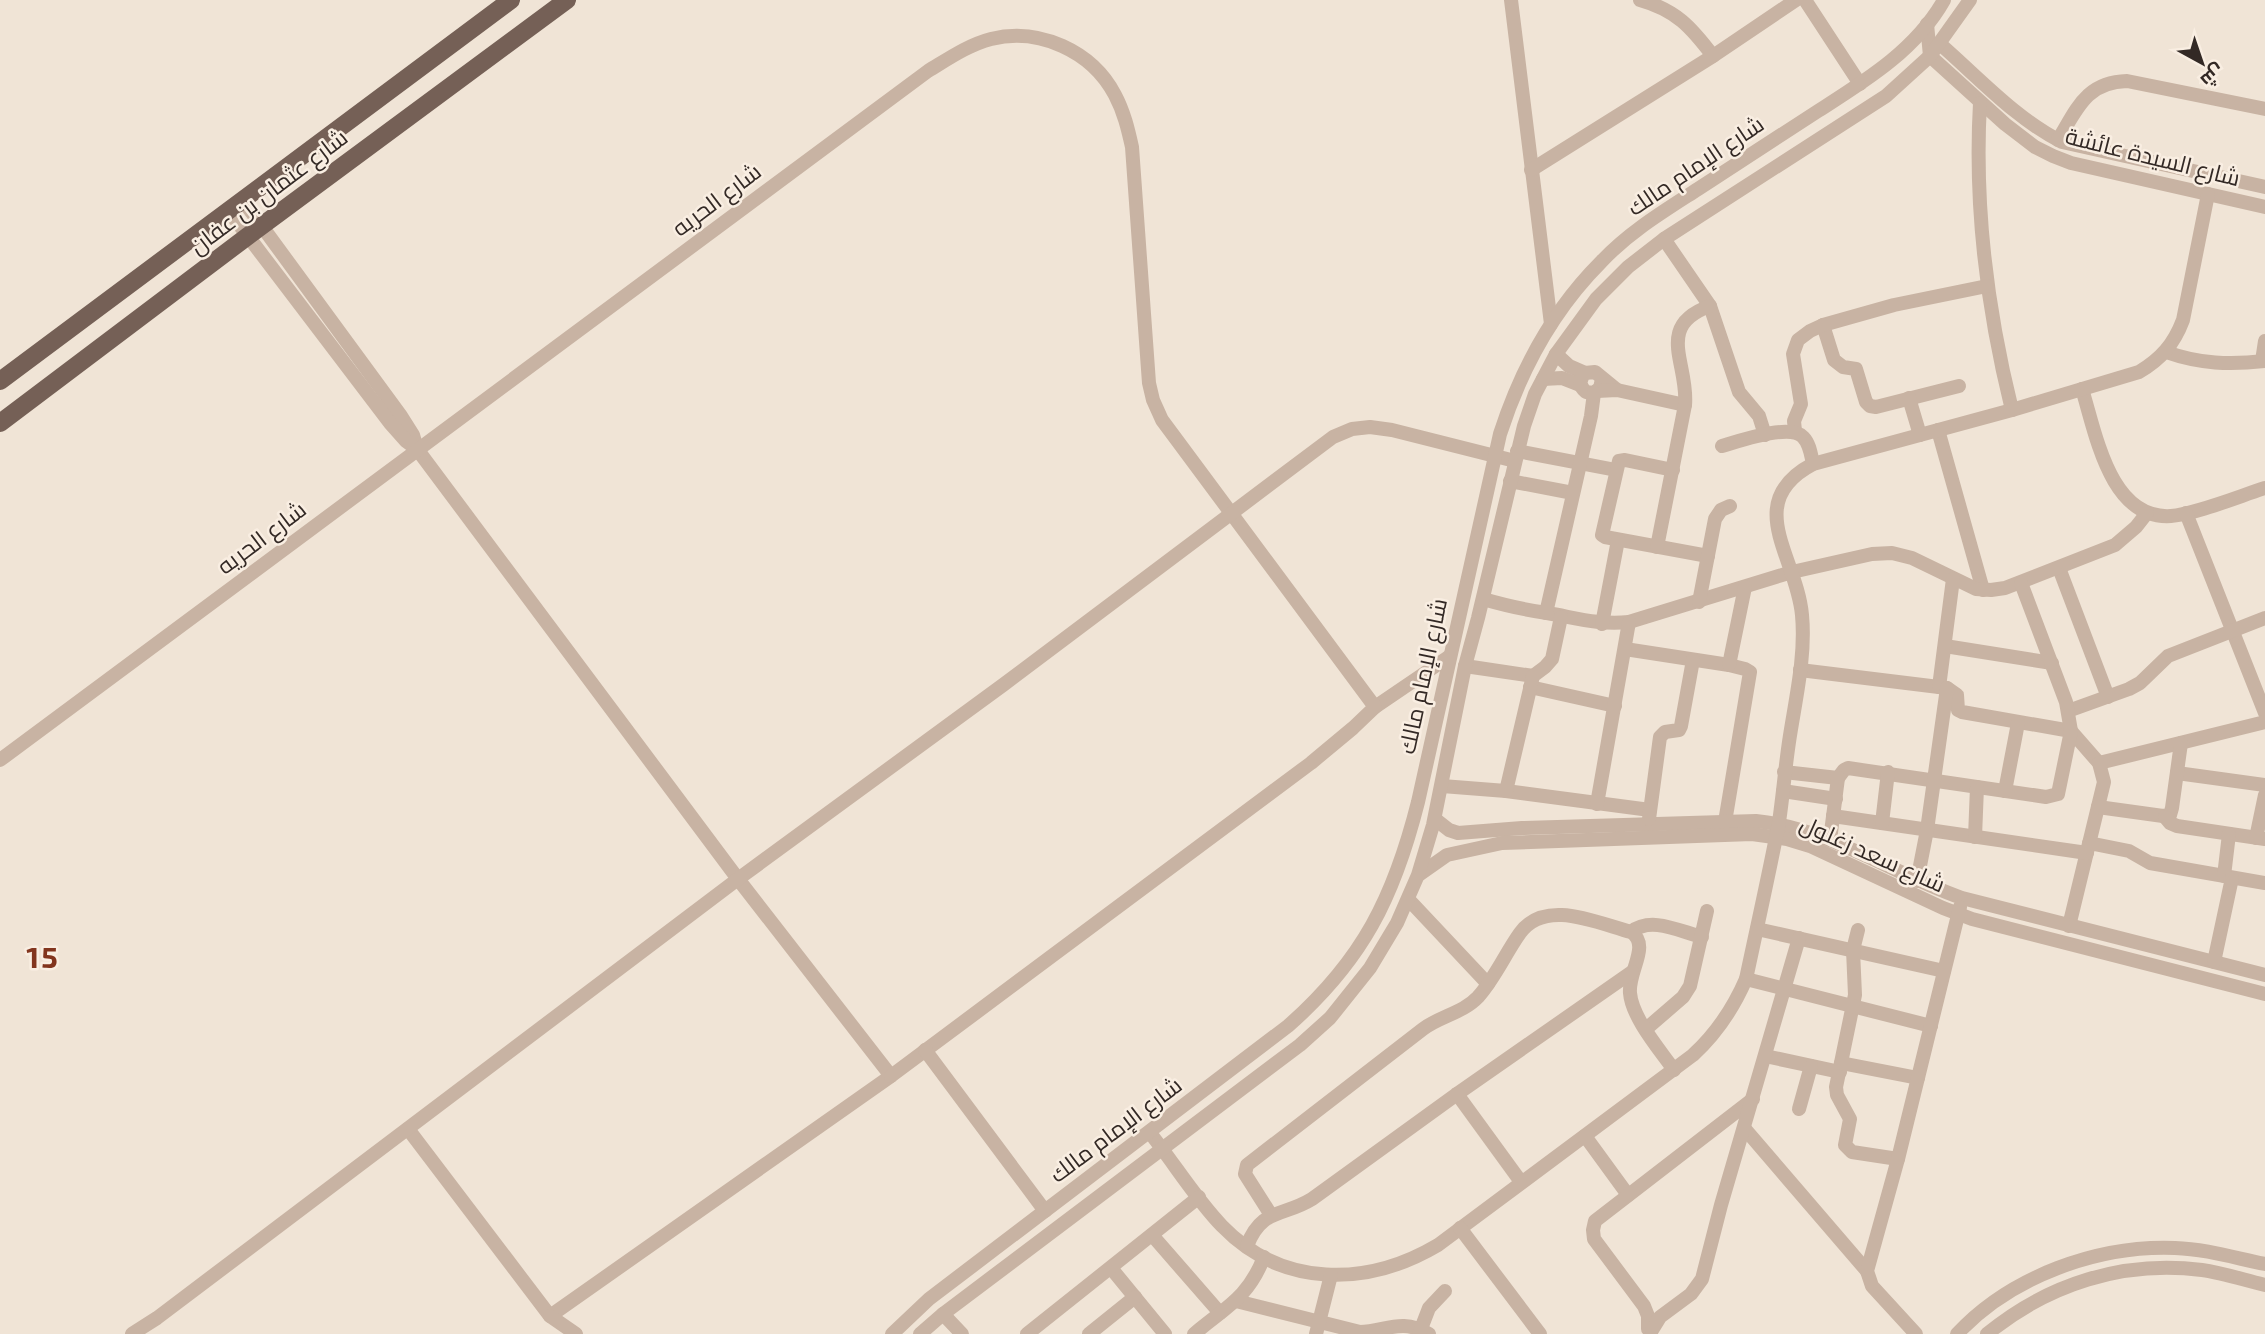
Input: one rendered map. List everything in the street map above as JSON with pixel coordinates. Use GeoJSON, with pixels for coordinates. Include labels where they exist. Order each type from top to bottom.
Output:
{"type":"FeatureCollection","features":[{"type":"Feature","properties":{"kind":"main road","name":"شارع عثمان بن عفان"},"geometry":{"type":"LineString","coordinates":[[0,381],[511,0]]}},
{"type":"Feature","properties":{"kind":"main road","name":"شارع عثمان بن عفان"},"geometry":{"type":"LineString","coordinates":[[0,423],[567,0]]}},
{"type":"Feature","properties":{"kind":"street"},"geometry":{"type":"LineString","coordinates":[[1511,0],[1550,324]]}},
{"type":"Feature","properties":{"kind":"street"},"geometry":{"type":"LineString","coordinates":[[1640,0],[1665,8],[1680,18],[1713,55]]}},
{"type":"Feature","properties":{"kind":"street"},"geometry":{"type":"LineString","coordinates":[[1531,170],[1796,0]]}},
{"type":"Feature","properties":{"kind":"street"},"geometry":{"type":"LineString","coordinates":[[1805,0],[1860,84]]}},
{"type":"Feature","properties":{"kind":"street","name":"شارع الإمام مالك"},"geometry":{"type":"LineString","coordinates":[[892,1334],[929,1299],[1288,1026],[1342,972],[1382,908],[1404,857],[1500,434],[1516,388],[1550,324],[1602,260],[1633,233],[1860,84],[1904,49],[1944,0]]}},
{"type":"Feature","properties":{"kind":"street","name":"شارع الإمام مالك"},"geometry":{"type":"LineString","coordinates":[[920,1334],[1300,1045],[1330,1017],[1370,968],[1385,946],[1419,875],[1435,819],[1465,666],[1516,456],[1529,410],[1556,354],[1611,282],[1664,239],[1886,96],[1907,79],[1940,44],[1970,0]]}},
{"type":"Feature","properties":{"kind":"street"},"geometry":{"type":"LineString","coordinates":[[1927,24],[1930,56]]}},
{"type":"Feature","properties":{"kind":"street","name":"شارع الحريه"},"geometry":{"type":"LineString","coordinates":[[0,760],[928,71],[959,52],[992,39],[1028,36],[1054,41],[1075,52],[1114,92],[1126,118],[1132,147],[1149,383],[1162,420],[1375,707]]}},
{"type":"Feature","properties":{"kind":"street","name":"شارع السيدة عائشة"},"geometry":{"type":"LineString","coordinates":[[1940,44],[2042,132],[2058,140],[2084,149],[2265,187]]}},
{"type":"Feature","properties":{"kind":"street","name":"شارع السيدة عائشة"},"geometry":{"type":"LineString","coordinates":[[1930,56],[1980,103],[2035,147],[2053,156],[2071,163],[2265,207]]}},
{"type":"Feature","properties":{"kind":"street"},"geometry":{"type":"LineString","coordinates":[[2058,140],[2088,95],[2100,86],[2118,81],[2265,109]]}},
{"type":"Feature","properties":{"kind":"street"},"geometry":{"type":"LineString","coordinates":[[1980,103],[1979,199],[1987,286],[2012,410]]}},
{"type":"Feature","properties":{"kind":"street"},"geometry":{"type":"LineString","coordinates":[[2126,175],[2130,158]]}},
{"type":"Feature","properties":{"kind":"street"},"geometry":{"type":"LineString","coordinates":[[1150,1133],[1220,1224],[1247,1246],[1264,1257],[1296,1269],[1331,1275],[1363,1274],[1401,1265],[1438,1245],[1674,1070],[1709,1040],[1737,1002],[1746,979],[1777,830],[1800,670],[1802,614],[1799,594],[1775,516],[1778,499],[1786,484],[1798,472],[1813,464],[2012,410],[2138,372],[2154,363],[2177,337],[2183,320],[2208,194]]}},
{"type":"Feature","properties":{"kind":"street"},"geometry":{"type":"LineString","coordinates":[[235,205],[390,424],[417,449],[738,879],[891,1076]]}},
{"type":"Feature","properties":{"kind":"street"},"geometry":{"type":"LineString","coordinates":[[1664,239],[1710,306],[1739,392],[1759,416],[1765,435]]}},
{"type":"Feature","properties":{"kind":"street"},"geometry":{"type":"LineString","coordinates":[[1795,431],[1794,421],[1801,404],[1793,361],[1795,346],[1804,335],[1823,325],[1894,305],[1987,286]]}},
{"type":"Feature","properties":{"kind":"street"},"geometry":{"type":"LineString","coordinates":[[1657,547],[1685,405],[1686,393],[1677,349],[1679,331],[1690,316],[1710,306]]}},
{"type":"Feature","properties":{"kind":"street"},"geometry":{"type":"LineString","coordinates":[[1823,325],[1834,360],[1843,367],[1856,369],[1868,405],[1876,407],[1959,386]]}},
{"type":"Feature","properties":{"kind":"street"},"geometry":{"type":"LineString","coordinates":[[2166,352],[2212,363],[2263,361],[2265,341]]}},
{"type":"Feature","properties":{"kind":"street"},"geometry":{"type":"LineString","coordinates":[[1556,354],[1583,379]]}},
{"type":"Feature","properties":{"kind":"street"},"geometry":{"type":"LineString","coordinates":[[1543,379],[1583,379],[1595,372],[1598,388],[1546,613]]}},
{"type":"Feature","properties":{"kind":"street"},"geometry":{"type":"LineString","coordinates":[[1598,388],[1685,405]]}},
{"type":"Feature","properties":{"kind":"street"},"geometry":{"type":"LineString","coordinates":[[2082,389],[2104,458],[2115,482],[2122,495],[2147,513],[2173,516],[2265,488]]}},
{"type":"Feature","properties":{"kind":"street"},"geometry":{"type":"LineString","coordinates":[[1909,398],[1920,435]]}},
{"type":"Feature","properties":{"kind":"street"},"geometry":{"type":"LineString","coordinates":[[132,1334],[157,1318],[738,879],[1003,685],[1333,437],[1352,429],[1370,427],[1495,456],[1580,463],[1616,470]]}},
{"type":"Feature","properties":{"kind":"street"},"geometry":{"type":"LineString","coordinates":[[1938,430],[1983,590]]}},
{"type":"Feature","properties":{"kind":"street"},"geometry":{"type":"LineString","coordinates":[[1722,446],[1765,435],[1795,431],[1803,436],[1808,444],[1813,464]]}},
{"type":"Feature","properties":{"kind":"street"},"geometry":{"type":"LineString","coordinates":[[1673,470],[1623,460],[1618,462],[1601,534],[1618,540],[1708,556]]}},
{"type":"Feature","properties":{"kind":"street"},"geometry":{"type":"LineString","coordinates":[[1510,481],[1573,493]]}},
{"type":"Feature","properties":{"kind":"street"},"geometry":{"type":"LineString","coordinates":[[1699,602],[1715,519],[1721,510],[1730,506]]}},
{"type":"Feature","properties":{"kind":"street"},"geometry":{"type":"LineString","coordinates":[[1483,599],[1535,613],[1602,624],[1629,622],[1791,572],[1882,553],[1912,558],[1966,586],[1983,590],[2006,588],[2115,545],[2136,527],[2147,513]]}},
{"type":"Feature","properties":{"kind":"street"},"geometry":{"type":"LineString","coordinates":[[2186,513],[2265,713]]}},
{"type":"Feature","properties":{"kind":"street"},"geometry":{"type":"LineString","coordinates":[[1602,624],[1618,540]]}},
{"type":"Feature","properties":{"kind":"street"},"geometry":{"type":"LineString","coordinates":[[1471,561],[1477,568],[1482,569],[1490,564]]}},
{"type":"Feature","properties":{"kind":"street"},"geometry":{"type":"LineString","coordinates":[[2059,568],[2108,697]]}},
{"type":"Feature","properties":{"kind":"street"},"geometry":{"type":"LineString","coordinates":[[1917,881],[1927,830],[1954,579]]}},
{"type":"Feature","properties":{"kind":"street"},"geometry":{"type":"LineString","coordinates":[[1830,840],[1838,778],[1848,768],[2046,797],[2058,793],[2071,731],[2068,711],[2021,583]]}},
{"type":"Feature","properties":{"kind":"street"},"geometry":{"type":"LineString","coordinates":[[1729,665],[1745,587]]}},
{"type":"Feature","properties":{"kind":"street"},"geometry":{"type":"LineString","coordinates":[[1459,615],[1462,611],[1472,610],[1478,618]]}},
{"type":"Feature","properties":{"kind":"street"},"geometry":{"type":"LineString","coordinates":[[1506,791],[1532,682],[1552,659],[1561,617]]}},
{"type":"Feature","properties":{"kind":"street"},"geometry":{"type":"LineString","coordinates":[[2068,711],[2140,683],[2168,656],[2265,618]]}},
{"type":"Feature","properties":{"kind":"street"},"geometry":{"type":"LineString","coordinates":[[1597,804],[1629,622]]}},
{"type":"Feature","properties":{"kind":"street"},"geometry":{"type":"LineString","coordinates":[[1945,646],[2052,663]]}},
{"type":"Feature","properties":{"kind":"street"},"geometry":{"type":"LineString","coordinates":[[1625,649],[1747,669],[1751,676],[1725,822]]}},
{"type":"Feature","properties":{"kind":"street"},"geometry":{"type":"LineString","coordinates":[[551,1316],[891,1076],[1311,763],[1375,707],[1450,656]]}},
{"type":"Feature","properties":{"kind":"street"},"geometry":{"type":"LineString","coordinates":[[1442,786],[1506,791],[1597,804],[1650,817],[1660,737],[1665,732],[1679,730],[1681,726],[1693,660]]}},
{"type":"Feature","properties":{"kind":"street"},"geometry":{"type":"LineString","coordinates":[[1465,666],[1615,706]]}},
{"type":"Feature","properties":{"kind":"street"},"geometry":{"type":"LineString","coordinates":[[1800,670],[1943,688],[1957,695],[1958,710],[1962,712],[2071,731],[2099,763],[2104,782],[2069,926]]}},
{"type":"Feature","properties":{"kind":"street"},"geometry":{"type":"LineString","coordinates":[[2099,763],[2265,722]]}},
{"type":"Feature","properties":{"kind":"street"},"geometry":{"type":"LineString","coordinates":[[2005,791],[2018,723]]}},
{"type":"Feature","properties":{"kind":"street"},"geometry":{"type":"LineString","coordinates":[[2165,817],[2172,811],[2181,743]]}},
{"type":"Feature","properties":{"kind":"street"},"geometry":{"type":"LineString","coordinates":[[1784,772],[1838,778]]}},
{"type":"Feature","properties":{"kind":"street"},"geometry":{"type":"LineString","coordinates":[[1882,823],[1888,772]]}},
{"type":"Feature","properties":{"kind":"street"},"geometry":{"type":"LineString","coordinates":[[2177,773],[2265,785]]}},
{"type":"Feature","properties":{"kind":"street"},"geometry":{"type":"LineString","coordinates":[[1975,837],[1977,787]]}},
{"type":"Feature","properties":{"kind":"street"},"geometry":{"type":"LineString","coordinates":[[1783,792],[1836,799]]}},
{"type":"Feature","properties":{"kind":"street"},"geometry":{"type":"LineString","coordinates":[[2098,807],[2165,817],[2177,826],[2260,839],[2265,795]]}},
{"type":"Feature","properties":{"kind":"street"},"geometry":{"type":"LineString","coordinates":[[1833,816],[1975,837],[2129,851],[2150,863],[2265,883]]}},
{"type":"Feature","properties":{"kind":"street","name":"شارع سعد زغلول"},"geometry":{"type":"LineString","coordinates":[[1435,819],[1441,826],[1458,833],[1650,817],[1725,822],[1756,821],[1958,914],[2265,993]]}},
{"type":"Feature","properties":{"kind":"street","name":"شارع سعد زغلول"},"geometry":{"type":"LineString","coordinates":[[1419,875],[1447,855],[1502,843],[1752,834],[1798,828],[1962,898],[2265,975]]}},
{"type":"Feature","properties":{"kind":"street"},"geometry":{"type":"LineString","coordinates":[[2214,962],[2228,877],[2229,834]]}},
{"type":"Feature","properties":{"kind":"street"},"geometry":{"type":"LineString","coordinates":[[1916,1334],[1872,1286],[1867,1272],[1898,1160],[1962,898]]}},
{"type":"Feature","properties":{"kind":"street"},"geometry":{"type":"LineString","coordinates":[[1409,900],[1488,984]]}},
{"type":"Feature","properties":{"kind":"street"},"geometry":{"type":"LineString","coordinates":[[1646,1029],[1687,992],[1707,911]]}},
{"type":"Feature","properties":{"kind":"street"},"geometry":{"type":"LineString","coordinates":[[1271,1215],[1245,1174],[1247,1165],[1433,1021],[1468,1006],[1488,984],[1521,932],[1529,923],[1540,917],[1564,915],[1637,936],[1640,944],[1632,972],[1630,995],[1635,1012],[1674,1070]]}},
{"type":"Feature","properties":{"kind":"street"},"geometry":{"type":"LineString","coordinates":[[1630,932],[1646,923],[1702,937]]}},
{"type":"Feature","properties":{"kind":"street"},"geometry":{"type":"LineString","coordinates":[[1757,929],[1944,971]]}},
{"type":"Feature","properties":{"kind":"street"},"geometry":{"type":"LineString","coordinates":[[1858,930],[1853,950],[1856,983],[1837,1095],[1850,1119],[1845,1145],[1852,1152],[1898,1160]]}},
{"type":"Feature","properties":{"kind":"street"},"geometry":{"type":"LineString","coordinates":[[1648,1332],[1660,1317],[1696,1290],[1702,1279],[1799,938]]}},
{"type":"Feature","properties":{"kind":"street"},"geometry":{"type":"LineString","coordinates":[[1247,1246],[1260,1223],[1271,1215],[1294,1209],[1312,1199],[1632,972]]}},
{"type":"Feature","properties":{"kind":"street"},"geometry":{"type":"LineString","coordinates":[[1746,979],[1931,1026]]}},
{"type":"Feature","properties":{"kind":"street"},"geometry":{"type":"LineString","coordinates":[[925,1050],[1045,1211]]}},
{"type":"Feature","properties":{"kind":"street"},"geometry":{"type":"LineString","coordinates":[[1765,1056],[1811,1066],[1918,1078]]}},
{"type":"Feature","properties":{"kind":"street"},"geometry":{"type":"LineString","coordinates":[[1799,1109],[1811,1066]]}},
{"type":"Feature","properties":{"kind":"street"},"geometry":{"type":"LineString","coordinates":[[1457,1094],[1521,1182]]}},
{"type":"Feature","properties":{"kind":"street"},"geometry":{"type":"LineString","coordinates":[[1648,1332],[1648,1316],[1644,1306],[1596,1243],[1594,1225],[1598,1218],[1753,1099]]}},
{"type":"Feature","properties":{"kind":"street"},"geometry":{"type":"LineString","coordinates":[[408,1129],[551,1316],[576,1334]]}},
{"type":"Feature","properties":{"kind":"street"},"geometry":{"type":"LineString","coordinates":[[1745,1129],[1867,1272]]}},
{"type":"Feature","properties":{"kind":"street"},"geometry":{"type":"LineString","coordinates":[[1585,1136],[1628,1195]]}},
{"type":"Feature","properties":{"kind":"street"},"geometry":{"type":"LineString","coordinates":[[1027,1334],[1199,1197]]}},
{"type":"Feature","properties":{"kind":"street"},"geometry":{"type":"LineString","coordinates":[[1460,1228],[1540,1334]]}},
{"type":"Feature","properties":{"kind":"street"},"geometry":{"type":"LineString","coordinates":[[1152,1235],[1220,1313]]}},
{"type":"Feature","properties":{"kind":"street"},"geometry":{"type":"LineString","coordinates":[[1957,1334],[1994,1303],[2028,1282],[2055,1269],[2114,1252],[2175,1248],[2206,1251],[2265,1264]]}},
{"type":"Feature","properties":{"kind":"street"},"geometry":{"type":"LineString","coordinates":[[1194,1334],[1236,1301],[1248,1288],[1264,1257]]}},
{"type":"Feature","properties":{"kind":"street"},"geometry":{"type":"LineString","coordinates":[[1111,1268],[1165,1334]]}},
{"type":"Feature","properties":{"kind":"street"},"geometry":{"type":"LineString","coordinates":[[1987,1334],[2029,1304],[2056,1290],[2114,1272],[2144,1268],[2204,1270],[2265,1285]]}},
{"type":"Feature","properties":{"kind":"street"},"geometry":{"type":"LineString","coordinates":[[1318,1328],[1331,1275]]}},
{"type":"Feature","properties":{"kind":"street"},"geometry":{"type":"LineString","coordinates":[[1236,1301],[1318,1328],[1360,1332],[1395,1325],[1423,1332],[1429,1308],[1444,1291]]}},
{"type":"Feature","properties":{"kind":"street"},"geometry":{"type":"LineString","coordinates":[[1089,1334],[1135,1297]]}},
{"type":"Feature","properties":{"kind":"street"},"geometry":{"type":"LineString","coordinates":[[943,1314],[962,1334]]}},
{"type":"Feature","properties":{"kind":"district","name":"15"},"geometry":{"type":"Point","coordinates":[43,956]}}]}
